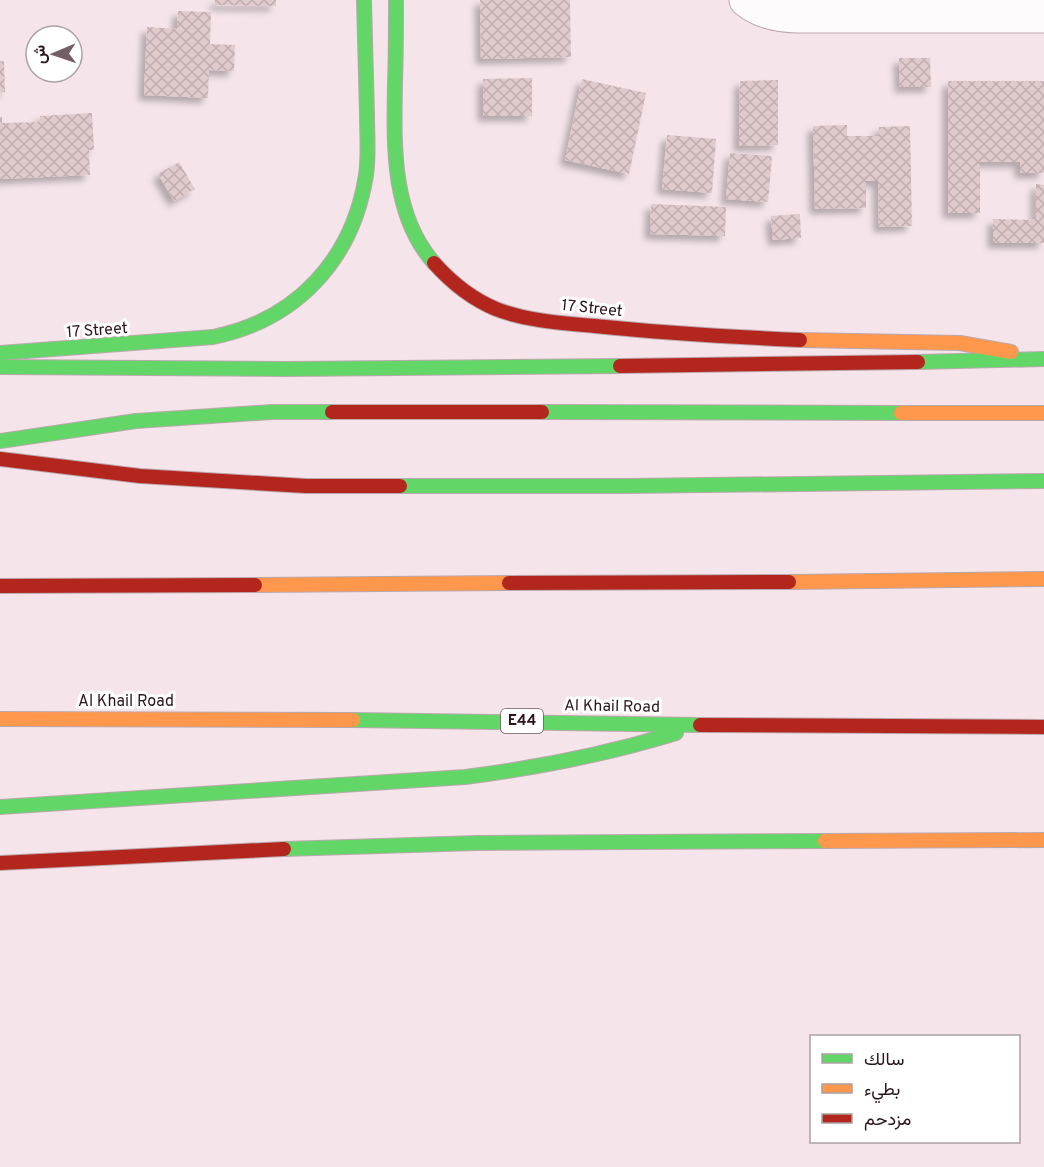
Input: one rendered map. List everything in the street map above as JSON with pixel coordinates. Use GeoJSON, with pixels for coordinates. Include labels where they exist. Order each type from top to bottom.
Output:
{"type":"FeatureCollection","features":[{"type":"Feature","properties":{"kind":"main road","name":"17 Street"},"geometry":{"type":"LineString","coordinates":[[0,353],[196,340],[219,336],[264,321],[302,295],[319,279],[346,241],[362,196],[368,150],[364,0]]}},
{"type":"Feature","properties":{"kind":"main road","name":"17 Street"},"geometry":{"type":"LineString","coordinates":[[396,0],[395,142],[400,195],[419,242],[434,263],[472,296],[494,308],[518,316],[543,320],[737,337],[975,345],[1039,359]]}},
{"type":"Feature","properties":{"kind":"main road"},"geometry":{"type":"LineString","coordinates":[[0,367],[286,369],[777,365],[1039,359]]}},
{"type":"Feature","properties":{"kind":"main road"},"geometry":{"type":"LineString","coordinates":[[0,441],[136,421],[272,412],[1044,412]]}},
{"type":"Feature","properties":{"kind":"main road"},"geometry":{"type":"LineString","coordinates":[[0,459],[140,476],[306,486],[628,486],[1044,481]]}},
{"type":"Feature","properties":{"kind":"main road"},"geometry":{"type":"LineString","coordinates":[[0,586],[1044,579]]}},
{"type":"Feature","properties":{"kind":"main road","name":"Al Khail Road"},"geometry":{"type":"LineString","coordinates":[[0,719],[338,718],[699,726],[1044,727]]}},
{"type":"Feature","properties":{"kind":"main road"},"geometry":{"type":"LineString","coordinates":[[0,807],[502,774],[591,758],[635,747],[699,726]]}},
{"type":"Feature","properties":{"kind":"main road"},"geometry":{"type":"LineString","coordinates":[[0,863],[272,849],[477,843],[1044,840]]}},
{"type":"Feature","properties":{"kind":"street"},"geometry":{"type":"LineString","coordinates":[[746,0],[773,14],[796,16],[1044,16]]}},
{"type":"Feature","properties":{"kind":"building"},"geometry":{"type":"Polygon","coordinates":[[[215,0],[276,0],[276,6],[215,5],[215,0]]]}},
{"type":"Feature","properties":{"kind":"building"},"geometry":{"type":"Polygon","coordinates":[[[480,0],[570,0],[571,57],[481,59],[480,0]]]}},
{"type":"Feature","properties":{"kind":"building"},"geometry":{"type":"Polygon","coordinates":[[[178,11],[211,12],[210,44],[235,45],[234,71],[209,70],[208,98],[144,95],[147,27],[177,29],[178,11]]]}},
{"type":"Feature","properties":{"kind":"building"},"geometry":{"type":"Polygon","coordinates":[[[899,58],[930,58],[931,87],[900,87],[899,58]]]}},
{"type":"Feature","properties":{"kind":"building"},"geometry":{"type":"Polygon","coordinates":[[[0,61],[4,61],[5,92],[0,92],[0,61]]]}},
{"type":"Feature","properties":{"kind":"building"},"geometry":{"type":"Polygon","coordinates":[[[532,78],[532,116],[483,116],[483,79],[532,78]]]}},
{"type":"Feature","properties":{"kind":"building"},"geometry":{"type":"Polygon","coordinates":[[[582,79],[646,93],[629,174],[565,160],[582,79]]]}},
{"type":"Feature","properties":{"kind":"building"},"geometry":{"type":"Polygon","coordinates":[[[778,80],[778,145],[739,146],[740,81],[778,80]]]}},
{"type":"Feature","properties":{"kind":"building"},"geometry":{"type":"Polygon","coordinates":[[[948,81],[1044,81],[1044,173],[1020,173],[1020,162],[980,162],[980,213],[948,213],[948,81]]]}},
{"type":"Feature","properties":{"kind":"building"},"geometry":{"type":"Polygon","coordinates":[[[92,113],[94,150],[89,150],[90,175],[0,179],[0,117],[2,117],[2,123],[40,122],[40,116],[92,113]]]}},
{"type":"Feature","properties":{"kind":"building"},"geometry":{"type":"Polygon","coordinates":[[[847,125],[847,136],[879,136],[879,127],[910,126],[912,226],[879,227],[878,181],[866,181],[866,208],[815,209],[813,126],[847,125]]]}},
{"type":"Feature","properties":{"kind":"building"},"geometry":{"type":"Polygon","coordinates":[[[667,135],[716,139],[712,193],[662,189],[667,135]]]}},
{"type":"Feature","properties":{"kind":"building"},"geometry":{"type":"Polygon","coordinates":[[[730,153],[772,156],[768,202],[726,199],[730,153]]]}},
{"type":"Feature","properties":{"kind":"building"},"geometry":{"type":"Polygon","coordinates":[[[179,162],[195,189],[174,201],[158,174],[179,162]]]}},
{"type":"Feature","properties":{"kind":"building"},"geometry":{"type":"Polygon","coordinates":[[[1036,184],[1044,185],[1044,243],[993,243],[993,219],[1036,220],[1036,184]]]}},
{"type":"Feature","properties":{"kind":"building"},"geometry":{"type":"Polygon","coordinates":[[[651,204],[726,207],[725,236],[650,234],[651,204]]]}},
{"type":"Feature","properties":{"kind":"building"},"geometry":{"type":"Polygon","coordinates":[[[800,214],[801,238],[773,240],[771,216],[800,214]]]}},
{"type":"Feature","properties":{"kind":"traffic: fast"},"geometry":{"type":"LineString","coordinates":[[0,353],[213,337],[243,329],[271,316],[295,300],[316,281],[334,259],[348,233],[359,205],[366,175],[368,145],[364,0]]}},
{"type":"Feature","properties":{"kind":"traffic: fast"},"geometry":{"type":"LineString","coordinates":[[396,0],[395,130],[398,178],[402,201],[410,223],[420,244],[434,263]]}},
{"type":"Feature","properties":{"kind":"traffic: fast"},"geometry":{"type":"LineString","coordinates":[[918,362],[1044,359]]}},
{"type":"Feature","properties":{"kind":"traffic: fast"},"geometry":{"type":"LineString","coordinates":[[0,367],[286,369],[620,366]]}},
{"type":"Feature","properties":{"kind":"traffic: fast"},"geometry":{"type":"LineString","coordinates":[[0,441],[136,421],[272,412],[332,412]]}},
{"type":"Feature","properties":{"kind":"traffic: fast"},"geometry":{"type":"LineString","coordinates":[[542,412],[901,413]]}},
{"type":"Feature","properties":{"kind":"traffic: fast"},"geometry":{"type":"LineString","coordinates":[[400,486],[1044,481]]}},
{"type":"Feature","properties":{"kind":"traffic: fast"},"geometry":{"type":"LineString","coordinates":[[353,720],[700,725]]}},
{"type":"Feature","properties":{"kind":"traffic: fast"},"geometry":{"type":"LineString","coordinates":[[0,807],[465,777],[572,760],[676,733]]}},
{"type":"Feature","properties":{"kind":"traffic: fast"},"geometry":{"type":"LineString","coordinates":[[284,849],[477,843],[825,841]]}},
{"type":"Feature","properties":{"kind":"traffic: slow"},"geometry":{"type":"LineString","coordinates":[[800,340],[960,343],[1011,352]]}},
{"type":"Feature","properties":{"kind":"traffic: slow"},"geometry":{"type":"LineString","coordinates":[[901,413],[1044,413]]}},
{"type":"Feature","properties":{"kind":"traffic: slow"},"geometry":{"type":"LineString","coordinates":[[789,582],[1044,579]]}},
{"type":"Feature","properties":{"kind":"traffic: slow"},"geometry":{"type":"LineString","coordinates":[[255,585],[509,583]]}},
{"type":"Feature","properties":{"kind":"traffic: slow"},"geometry":{"type":"LineString","coordinates":[[0,719],[353,720]]}},
{"type":"Feature","properties":{"kind":"traffic: slow"},"geometry":{"type":"LineString","coordinates":[[825,841],[1044,840]]}},
{"type":"Feature","properties":{"kind":"traffic: jam"},"geometry":{"type":"LineString","coordinates":[[434,263],[447,277],[470,295],[496,309],[532,319],[646,331],[800,340]]}},
{"type":"Feature","properties":{"kind":"traffic: jam"},"geometry":{"type":"LineString","coordinates":[[620,366],[918,362]]}},
{"type":"Feature","properties":{"kind":"traffic: jam"},"geometry":{"type":"LineString","coordinates":[[332,412],[542,412]]}},
{"type":"Feature","properties":{"kind":"traffic: jam"},"geometry":{"type":"LineString","coordinates":[[0,459],[140,476],[306,486],[400,486]]}},
{"type":"Feature","properties":{"kind":"traffic: jam"},"geometry":{"type":"LineString","coordinates":[[509,583],[789,582]]}},
{"type":"Feature","properties":{"kind":"traffic: jam"},"geometry":{"type":"LineString","coordinates":[[0,586],[255,585]]}},
{"type":"Feature","properties":{"kind":"traffic: jam"},"geometry":{"type":"LineString","coordinates":[[700,725],[1044,727]]}},
{"type":"Feature","properties":{"kind":"traffic: jam"},"geometry":{"type":"LineString","coordinates":[[0,863],[284,849]]}}]}
